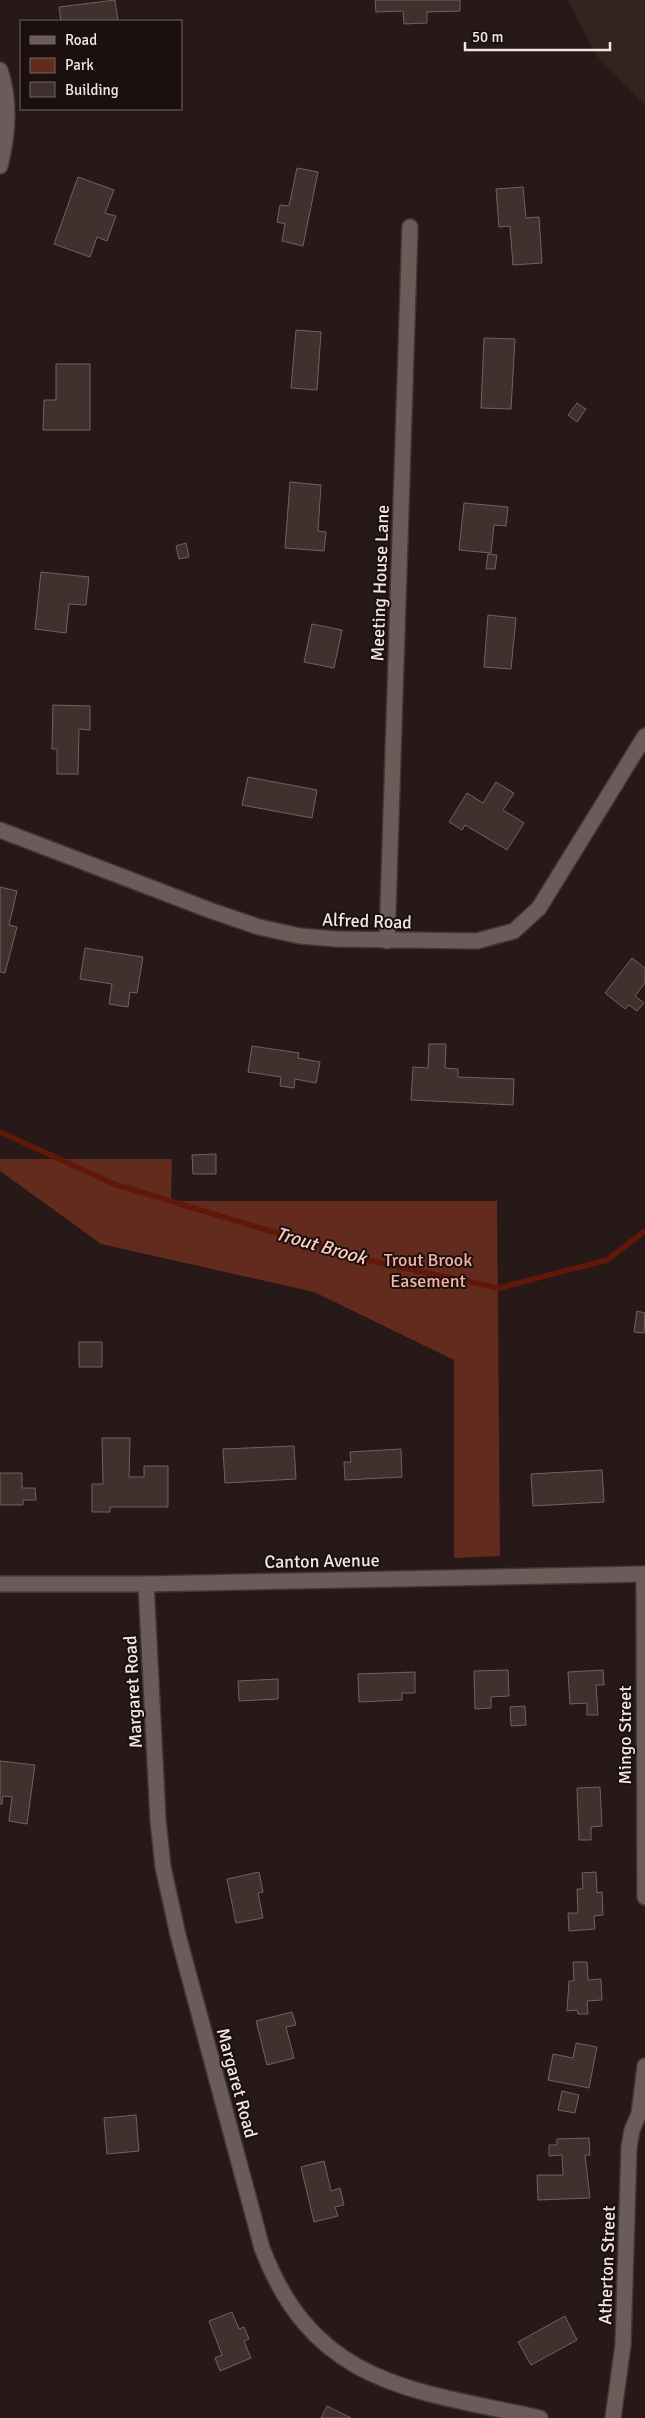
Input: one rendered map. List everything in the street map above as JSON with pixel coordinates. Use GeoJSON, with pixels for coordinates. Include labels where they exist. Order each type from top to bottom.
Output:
{"type":"FeatureCollection","features":[{"type":"Feature","properties":{"kind":"street"},"geometry":{"type":"LineString","coordinates":[[0,70],[7,113],[7,130],[0,166]]}},
{"type":"Feature","properties":{"kind":"street","name":"Meeting House Lane"},"geometry":{"type":"LineString","coordinates":[[387,941],[410,227]]}},
{"type":"Feature","properties":{"kind":"street","name":"Alfred Road"},"geometry":{"type":"LineString","coordinates":[[0,830],[212,911],[260,927],[318,938],[387,941],[477,941],[503,935],[523,924],[546,898],[645,736]]}},
{"type":"Feature","properties":{"kind":"street","name":"Canton Avenue"},"geometry":{"type":"LineString","coordinates":[[0,1584],[146,1584],[645,1574]]}},
{"type":"Feature","properties":{"kind":"street","name":"Mingo Street"},"geometry":{"type":"LineString","coordinates":[[645,1574],[645,1897]]}},
{"type":"Feature","properties":{"kind":"street","name":"Margaret Road"},"geometry":{"type":"LineString","coordinates":[[146,1584],[158,1820],[167,1889],[262,2248],[276,2282],[294,2312],[318,2339],[364,2372],[418,2391],[540,2418]]}},
{"type":"Feature","properties":{"kind":"street"},"geometry":{"type":"LineString","coordinates":[[642,2115],[645,2066]]}},
{"type":"Feature","properties":{"kind":"street","name":"Atherton Street"},"geometry":{"type":"LineString","coordinates":[[613,2418],[623,2345],[629,2147],[632,2130],[642,2115]]}},
{"type":"Feature","properties":{"kind":"shaded area"},"geometry":{"type":"Polygon","coordinates":[[[568,0],[645,0],[645,105],[596,55],[568,0]]]}},
{"type":"Feature","properties":{"kind":"green space","name":"Trout Brook Easement"},"geometry":{"type":"Polygon","coordinates":[[[0,1159],[172,1159],[171,1201],[497,1201],[500,1556],[454,1558],[454,1360],[314,1292],[101,1244],[0,1171],[0,1159]]]}},
{"type":"Feature","properties":{"kind":"building"},"geometry":{"type":"Polygon","coordinates":[[[115,0],[118,20],[61,20],[59,7],[115,0]]]}},
{"type":"Feature","properties":{"kind":"building"},"geometry":{"type":"Polygon","coordinates":[[[375,0],[460,0],[460,11],[427,12],[427,23],[404,24],[403,11],[376,12],[375,0]]]}},
{"type":"Feature","properties":{"kind":"building"},"geometry":{"type":"Polygon","coordinates":[[[297,168],[318,172],[303,246],[282,241],[285,224],[277,222],[280,205],[289,206],[297,168]]]}},
{"type":"Feature","properties":{"kind":"building"},"geometry":{"type":"Polygon","coordinates":[[[78,177],[114,190],[105,213],[116,216],[107,241],[97,237],[90,257],[54,244],[78,177]]]}},
{"type":"Feature","properties":{"kind":"building"},"geometry":{"type":"Polygon","coordinates":[[[523,187],[526,218],[539,217],[542,263],[513,265],[510,226],[499,227],[496,189],[523,187]]]}},
{"type":"Feature","properties":{"kind":"building"},"geometry":{"type":"Polygon","coordinates":[[[296,330],[321,332],[317,390],[291,388],[296,330]]]}},
{"type":"Feature","properties":{"kind":"building"},"geometry":{"type":"Polygon","coordinates":[[[484,338],[515,339],[511,409],[481,408],[484,338]]]}},
{"type":"Feature","properties":{"kind":"building"},"geometry":{"type":"Polygon","coordinates":[[[56,364],[90,364],[90,430],[43,430],[44,400],[56,400],[56,364]]]}},
{"type":"Feature","properties":{"kind":"building"},"geometry":{"type":"Polygon","coordinates":[[[577,403],[586,409],[577,422],[568,415],[577,403]]]}},
{"type":"Feature","properties":{"kind":"building"},"geometry":{"type":"Polygon","coordinates":[[[290,482],[321,485],[318,531],[326,532],[324,551],[285,548],[290,482]]]}},
{"type":"Feature","properties":{"kind":"building"},"geometry":{"type":"Polygon","coordinates":[[[464,503],[508,507],[506,526],[494,525],[491,553],[459,550],[464,503]]]}},
{"type":"Feature","properties":{"kind":"building"},"geometry":{"type":"Polygon","coordinates":[[[186,543],[189,557],[179,559],[176,546],[186,543]]]}},
{"type":"Feature","properties":{"kind":"building"},"geometry":{"type":"Polygon","coordinates":[[[488,554],[497,555],[495,569],[486,569],[488,554]]]}},
{"type":"Feature","properties":{"kind":"building"},"geometry":{"type":"Polygon","coordinates":[[[41,572],[89,577],[86,605],[69,604],[66,633],[35,629],[41,572]]]}},
{"type":"Feature","properties":{"kind":"building"},"geometry":{"type":"Polygon","coordinates":[[[488,615],[516,618],[511,669],[484,667],[488,615]]]}},
{"type":"Feature","properties":{"kind":"building"},"geometry":{"type":"Polygon","coordinates":[[[312,624],[342,630],[334,668],[304,662],[312,624]]]}},
{"type":"Feature","properties":{"kind":"building"},"geometry":{"type":"Polygon","coordinates":[[[53,705],[90,706],[90,730],[79,729],[78,774],[57,774],[57,749],[52,749],[53,705]]]}},
{"type":"Feature","properties":{"kind":"building"},"geometry":{"type":"Polygon","coordinates":[[[248,777],[317,790],[312,818],[242,805],[248,777]]]}},
{"type":"Feature","properties":{"kind":"building"},"geometry":{"type":"Polygon","coordinates":[[[496,782],[514,793],[503,810],[524,823],[507,850],[465,825],[462,830],[449,822],[467,793],[483,803],[496,782]]]}},
{"type":"Feature","properties":{"kind":"building"},"geometry":{"type":"Polygon","coordinates":[[[0,887],[17,891],[9,925],[17,927],[5,973],[0,972],[0,887]]]}},
{"type":"Feature","properties":{"kind":"building"},"geometry":{"type":"Polygon","coordinates":[[[85,948],[143,957],[137,993],[130,992],[128,1007],[109,1004],[112,984],[80,979],[85,948]]]}},
{"type":"Feature","properties":{"kind":"building"},"geometry":{"type":"Polygon","coordinates":[[[632,958],[645,968],[645,983],[635,996],[644,1003],[637,1011],[629,1005],[625,1009],[605,993],[632,958]]]}},
{"type":"Feature","properties":{"kind":"building"},"geometry":{"type":"Polygon","coordinates":[[[429,1044],[446,1044],[445,1068],[458,1069],[458,1077],[514,1079],[513,1105],[411,1100],[413,1067],[428,1068],[429,1044]]]}},
{"type":"Feature","properties":{"kind":"building"},"geometry":{"type":"Polygon","coordinates":[[[252,1046],[299,1053],[298,1058],[320,1062],[316,1083],[295,1079],[294,1088],[280,1086],[281,1077],[248,1072],[252,1046]]]}},
{"type":"Feature","properties":{"kind":"building"},"geometry":{"type":"Polygon","coordinates":[[[216,1154],[216,1174],[193,1174],[192,1155],[216,1154]]]}},
{"type":"Feature","properties":{"kind":"building"},"geometry":{"type":"Polygon","coordinates":[[[637,1311],[645,1313],[644,1333],[634,1332],[637,1311]]]}},
{"type":"Feature","properties":{"kind":"building"},"geometry":{"type":"Polygon","coordinates":[[[79,1342],[102,1342],[102,1367],[79,1367],[79,1342]]]}},
{"type":"Feature","properties":{"kind":"building"},"geometry":{"type":"Polygon","coordinates":[[[102,1438],[130,1438],[129,1477],[144,1477],[144,1466],[168,1466],[168,1507],[110,1507],[110,1512],[92,1512],[92,1484],[103,1484],[102,1438]]]}},
{"type":"Feature","properties":{"kind":"building"},"geometry":{"type":"Polygon","coordinates":[[[294,1446],[296,1479],[225,1483],[223,1449],[294,1446]]]}},
{"type":"Feature","properties":{"kind":"building"},"geometry":{"type":"Polygon","coordinates":[[[401,1449],[402,1477],[345,1480],[344,1462],[351,1462],[350,1452],[401,1449]]]}},
{"type":"Feature","properties":{"kind":"building"},"geometry":{"type":"Polygon","coordinates":[[[602,1470],[604,1502],[533,1506],[531,1474],[602,1470]]]}},
{"type":"Feature","properties":{"kind":"building"},"geometry":{"type":"Polygon","coordinates":[[[0,1473],[22,1473],[22,1488],[35,1488],[36,1500],[23,1500],[23,1505],[0,1505],[0,1473]]]}},
{"type":"Feature","properties":{"kind":"building"},"geometry":{"type":"Polygon","coordinates":[[[508,1670],[509,1696],[491,1697],[491,1708],[475,1709],[474,1671],[508,1670]]]}},
{"type":"Feature","properties":{"kind":"building"},"geometry":{"type":"Polygon","coordinates":[[[603,1670],[604,1685],[596,1685],[598,1715],[587,1715],[587,1703],[570,1704],[568,1672],[603,1670]]]}},
{"type":"Feature","properties":{"kind":"building"},"geometry":{"type":"Polygon","coordinates":[[[415,1672],[415,1693],[402,1693],[402,1700],[359,1702],[358,1674],[415,1672]]]}},
{"type":"Feature","properties":{"kind":"building"},"geometry":{"type":"Polygon","coordinates":[[[278,1679],[278,1699],[239,1701],[238,1681],[278,1679]]]}},
{"type":"Feature","properties":{"kind":"building"},"geometry":{"type":"Polygon","coordinates":[[[525,1706],[526,1725],[511,1726],[510,1707],[525,1706]]]}},
{"type":"Feature","properties":{"kind":"building"},"geometry":{"type":"Polygon","coordinates":[[[0,1761],[35,1765],[27,1824],[9,1821],[12,1797],[3,1796],[2,1804],[0,1804],[0,1761]]]}},
{"type":"Feature","properties":{"kind":"building"},"geometry":{"type":"Polygon","coordinates":[[[600,1787],[602,1826],[591,1827],[591,1840],[579,1840],[577,1788],[600,1787]]]}},
{"type":"Feature","properties":{"kind":"building"},"geometry":{"type":"Polygon","coordinates":[[[259,1872],[263,1892],[258,1893],[263,1918],[236,1923],[227,1879],[259,1872]]]}},
{"type":"Feature","properties":{"kind":"building"},"geometry":{"type":"Polygon","coordinates":[[[596,1872],[597,1893],[602,1892],[603,1915],[594,1916],[595,1929],[569,1931],[568,1913],[578,1913],[577,1889],[583,1889],[582,1873],[596,1872]]]}},
{"type":"Feature","properties":{"kind":"building"},"geometry":{"type":"Polygon","coordinates":[[[573,1962],[587,1962],[588,1980],[601,1979],[602,2000],[587,2001],[588,2014],[578,2014],[577,2010],[567,2011],[569,1981],[574,1981],[573,1962]]]}},
{"type":"Feature","properties":{"kind":"building"},"geometry":{"type":"Polygon","coordinates":[[[292,2012],[296,2025],[286,2027],[294,2058],[267,2065],[256,2021],[292,2012]]]}},
{"type":"Feature","properties":{"kind":"building"},"geometry":{"type":"Polygon","coordinates":[[[576,2043],[597,2047],[589,2088],[548,2080],[553,2054],[573,2058],[576,2043]]]}},
{"type":"Feature","properties":{"kind":"building"},"geometry":{"type":"Polygon","coordinates":[[[562,2091],[579,2095],[575,2113],[558,2110],[562,2091]]]}},
{"type":"Feature","properties":{"kind":"building"},"geometry":{"type":"Polygon","coordinates":[[[136,2115],[139,2151],[107,2154],[104,2118],[136,2115]]]}},
{"type":"Feature","properties":{"kind":"building"},"geometry":{"type":"Polygon","coordinates":[[[589,2138],[590,2155],[585,2155],[590,2198],[538,2200],[537,2175],[563,2175],[562,2155],[549,2156],[549,2145],[557,2145],[557,2139],[589,2138]]]}},
{"type":"Feature","properties":{"kind":"building"},"geometry":{"type":"Polygon","coordinates":[[[324,2161],[331,2191],[340,2188],[344,2205],[335,2207],[338,2216],[314,2222],[301,2167],[324,2161]]]}},
{"type":"Feature","properties":{"kind":"building"},"geometry":{"type":"Polygon","coordinates":[[[232,2312],[239,2329],[244,2327],[249,2339],[244,2341],[251,2358],[220,2371],[215,2358],[222,2355],[209,2321],[232,2312]]]}},
{"type":"Feature","properties":{"kind":"building"},"geometry":{"type":"Polygon","coordinates":[[[565,2316],[577,2340],[531,2365],[518,2342],[565,2316]]]}},
{"type":"Feature","properties":{"kind":"building"},"geometry":{"type":"Polygon","coordinates":[[[327,2406],[351,2418],[321,2418],[327,2406]]]}},
{"type":"Feature","properties":{"kind":"waterway","name":"Trout Brook"},"geometry":{"type":"LineString","coordinates":[[0,1132],[114,1184],[366,1260],[499,1288],[607,1260],[645,1231]]}}]}
